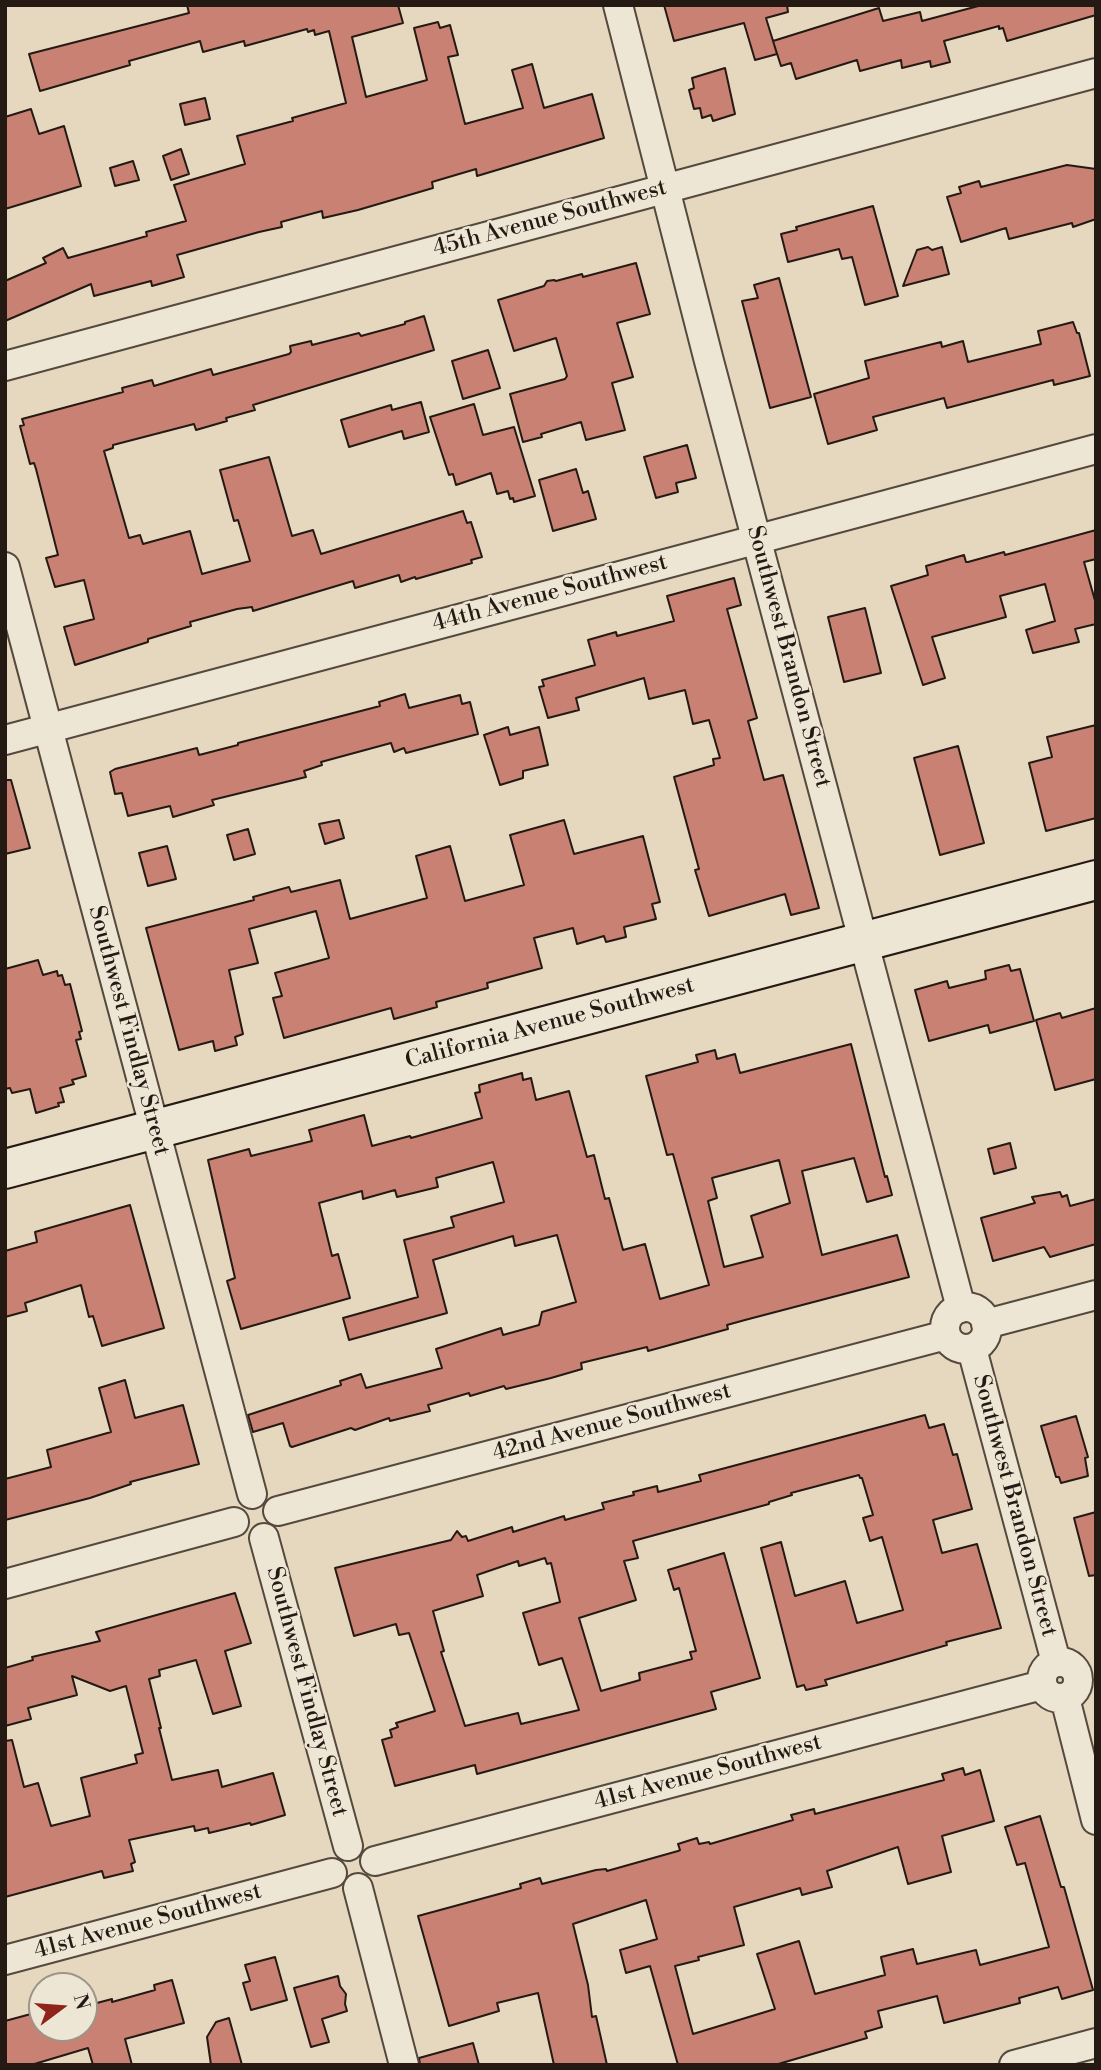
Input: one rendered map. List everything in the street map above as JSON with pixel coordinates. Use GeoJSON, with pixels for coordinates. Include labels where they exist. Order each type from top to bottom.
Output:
{"type":"FeatureCollection","features":[{"type":"Feature","properties":{"kind":"main road","name":"California Avenue Southwest"},"geometry":{"type":"LineString","coordinates":[[5,1169],[1096,880]]}},
{"type":"Feature","properties":{"kind":"street","name":"Southwest Brandon Street"},"geometry":{"type":"LineString","coordinates":[[618,5],[664,188],[961,1308]]}},
{"type":"Feature","properties":{"kind":"street","name":"45th Avenue Southwest"},"geometry":{"type":"LineString","coordinates":[[5,366],[1096,74]]}},
{"type":"Feature","properties":{"kind":"street","name":"44th Avenue Southwest"},"geometry":{"type":"LineString","coordinates":[[5,740],[1096,449]]}},
{"type":"Feature","properties":{"kind":"street","name":"Southwest Findlay Street"},"geometry":{"type":"LineString","coordinates":[[5,567],[252,1494]]}},
{"type":"Feature","properties":{"kind":"street"},"geometry":{"type":"LineString","coordinates":[[986,1324],[1096,1295]]}},
{"type":"Feature","properties":{"kind":"street"},"geometry":{"type":"LineString","coordinates":[[957,1309],[977,1310],[983,1315],[986,1324],[986,1336],[972,1349],[963,1350],[956,1347],[946,1335],[947,1318],[957,1309]]}},
{"type":"Feature","properties":{"kind":"street","name":"42nd Avenue Southwest"},"geometry":{"type":"LineString","coordinates":[[278,1511],[946,1335]]}},
{"type":"Feature","properties":{"kind":"street","name":"Southwest Brandon Street"},"geometry":{"type":"LineString","coordinates":[[972,1349],[1067,1678],[1096,1820]]}},
{"type":"Feature","properties":{"kind":"street"},"geometry":{"type":"LineString","coordinates":[[252,1494],[268,1497],[278,1511],[276,1528],[264,1538],[251,1539],[245,1536],[234,1522],[239,1502],[252,1494]]}},
{"type":"Feature","properties":{"kind":"street"},"geometry":{"type":"LineString","coordinates":[[5,1584],[234,1522]]}},
{"type":"Feature","properties":{"kind":"street","name":"Southwest Findlay Street"},"geometry":{"type":"LineString","coordinates":[[264,1538],[348,1846]]}},
{"type":"Feature","properties":{"kind":"street","name":"41st Avenue Southwest"},"geometry":{"type":"LineString","coordinates":[[375,1861],[1067,1678]]}},
{"type":"Feature","properties":{"kind":"street"},"geometry":{"type":"LineString","coordinates":[[348,1846],[364,1847],[375,1861],[372,1879],[367,1885],[358,1888],[340,1885],[332,1873],[333,1858],[337,1852],[348,1846]]}},
{"type":"Feature","properties":{"kind":"street","name":"41st Avenue Southwest"},"geometry":{"type":"LineString","coordinates":[[5,1960],[332,1873]]}},
{"type":"Feature","properties":{"kind":"street"},"geometry":{"type":"LineString","coordinates":[[358,1888],[404,2065]]}},
{"type":"Feature","properties":{"kind":"street"},"geometry":{"type":"LineString","coordinates":[[1014,2065],[1096,2043]]}},
{"type":"Feature","properties":{"kind":"building"},"geometry":{"type":"Polygon","coordinates":[[[187,5],[398,5],[403,23],[352,37],[366,97],[427,80],[414,28],[438,22],[440,28],[450,25],[458,55],[448,57],[465,124],[523,108],[512,70],[532,64],[544,108],[592,94],[604,138],[477,176],[476,169],[432,182],[433,188],[358,210],[323,218],[322,211],[281,222],[282,227],[177,255],[184,277],[152,286],[151,281],[94,296],[91,284],[5,321],[5,281],[46,263],[43,258],[63,248],[68,258],[147,236],[146,232],[186,221],[174,185],[245,164],[237,136],[346,103],[329,31],[315,35],[314,30],[308,32],[307,29],[245,46],[244,41],[203,52],[200,41],[40,91],[29,54],[189,13],[187,5]]]}},
{"type":"Feature","properties":{"kind":"building"},"geometry":{"type":"Polygon","coordinates":[[[664,5],[787,5],[788,12],[766,18],[777,54],[755,60],[744,23],[674,41],[664,5]]]}},
{"type":"Feature","properties":{"kind":"building"},"geometry":{"type":"Polygon","coordinates":[[[982,5],[1096,5],[1096,15],[1007,41],[1003,28],[999,29],[999,26],[944,41],[950,62],[931,67],[930,61],[902,68],[901,60],[860,71],[857,60],[796,79],[791,63],[781,66],[773,41],[879,8],[883,21],[920,12],[922,21],[982,5]]]}},
{"type":"Feature","properties":{"kind":"building"},"geometry":{"type":"Polygon","coordinates":[[[725,68],[735,114],[713,121],[711,115],[702,118],[700,108],[694,109],[689,90],[694,88],[692,78],[725,68]]]}},
{"type":"Feature","properties":{"kind":"building"},"geometry":{"type":"Polygon","coordinates":[[[205,98],[210,119],[185,125],[180,104],[205,98]]]}},
{"type":"Feature","properties":{"kind":"building"},"geometry":{"type":"Polygon","coordinates":[[[31,109],[39,134],[64,126],[81,186],[5,209],[5,117],[31,109]]]}},
{"type":"Feature","properties":{"kind":"building"},"geometry":{"type":"Polygon","coordinates":[[[181,149],[189,174],[171,180],[163,156],[181,149]]]}},
{"type":"Feature","properties":{"kind":"building"},"geometry":{"type":"Polygon","coordinates":[[[133,161],[139,180],[115,186],[110,168],[133,161]]]}},
{"type":"Feature","properties":{"kind":"building"},"geometry":{"type":"Polygon","coordinates":[[[1067,165],[1096,169],[1096,219],[1073,227],[1072,223],[1009,239],[1006,228],[961,242],[947,197],[961,193],[959,187],[979,181],[981,187],[1067,165]]]}},
{"type":"Feature","properties":{"kind":"building"},"geometry":{"type":"Polygon","coordinates":[[[873,206],[898,296],[865,305],[852,257],[842,259],[839,249],[788,262],[781,234],[797,230],[796,227],[873,206]]]}},
{"type":"Feature","properties":{"kind":"building"},"geometry":{"type":"Polygon","coordinates":[[[928,247],[932,250],[942,247],[949,274],[903,286],[917,250],[928,247]]]}},
{"type":"Feature","properties":{"kind":"building"},"geometry":{"type":"Polygon","coordinates":[[[636,263],[650,314],[617,323],[633,377],[612,383],[625,430],[586,440],[581,422],[523,442],[510,394],[565,379],[567,376],[556,338],[514,351],[498,300],[544,286],[547,281],[582,274],[583,277],[636,263]]]}},
{"type":"Feature","properties":{"kind":"building"},"geometry":{"type":"Polygon","coordinates":[[[779,278],[811,397],[770,408],[742,301],[758,298],[754,285],[779,278]]]}},
{"type":"Feature","properties":{"kind":"building"},"geometry":{"type":"Polygon","coordinates":[[[424,316],[434,350],[253,405],[255,410],[226,418],[227,421],[196,430],[194,424],[113,445],[113,448],[104,451],[129,538],[140,535],[143,544],[190,531],[202,574],[250,561],[238,520],[234,521],[220,470],[269,457],[292,536],[313,530],[321,554],[463,511],[467,523],[471,522],[482,557],[471,560],[472,563],[416,579],[415,577],[401,582],[399,575],[355,588],[353,581],[253,611],[252,607],[237,609],[190,622],[191,626],[75,665],[64,627],[94,619],[84,580],[55,587],[46,558],[58,555],[36,469],[34,463],[30,464],[20,426],[24,425],[22,419],[123,392],[122,388],[152,380],[154,386],[211,369],[213,375],[289,354],[290,346],[311,341],[312,345],[359,333],[361,336],[424,316]]]}},
{"type":"Feature","properties":{"kind":"building"},"geometry":{"type":"Polygon","coordinates":[[[1073,322],[1079,333],[1090,376],[1054,385],[1053,380],[947,408],[944,398],[873,417],[877,430],[828,444],[814,394],[869,378],[865,361],[941,342],[942,347],[963,341],[968,362],[1041,344],[1038,331],[1073,322]]]}},
{"type":"Feature","properties":{"kind":"building"},"geometry":{"type":"Polygon","coordinates":[[[488,350],[500,388],[463,399],[452,361],[488,350]]]}},
{"type":"Feature","properties":{"kind":"building"},"geometry":{"type":"Polygon","coordinates":[[[421,402],[429,432],[404,439],[402,431],[349,447],[341,420],[391,405],[392,410],[421,402]]]}},
{"type":"Feature","properties":{"kind":"building"},"geometry":{"type":"Polygon","coordinates":[[[474,404],[483,435],[514,427],[535,496],[514,502],[508,491],[497,494],[491,473],[456,485],[453,474],[449,475],[430,417],[474,404]]]}},
{"type":"Feature","properties":{"kind":"building"},"geometry":{"type":"Polygon","coordinates":[[[687,445],[696,478],[676,483],[678,492],[656,498],[644,457],[687,445]]]}},
{"type":"Feature","properties":{"kind":"building"},"geometry":{"type":"Polygon","coordinates":[[[576,469],[583,493],[588,491],[596,519],[553,531],[539,480],[576,469]]]}},
{"type":"Feature","properties":{"kind":"building"},"geometry":{"type":"Polygon","coordinates":[[[1096,530],[1096,559],[1084,562],[1096,604],[1096,624],[1075,629],[1079,642],[1033,653],[1026,630],[1055,621],[1045,584],[1000,596],[1006,617],[932,637],[945,678],[923,685],[891,586],[928,575],[926,566],[964,555],[968,562],[1004,552],[1005,555],[1096,530]]]}},
{"type":"Feature","properties":{"kind":"building"},"geometry":{"type":"Polygon","coordinates":[[[734,578],[741,605],[727,609],[757,718],[748,721],[764,780],[783,775],[819,908],[791,915],[785,894],[709,916],[695,870],[699,869],[674,777],[714,765],[713,759],[720,758],[709,720],[693,724],[685,690],[649,699],[644,678],[576,698],[579,710],[548,718],[539,687],[544,686],[542,680],[595,665],[588,640],[616,632],[617,636],[674,621],[667,596],[734,578]]]}},
{"type":"Feature","properties":{"kind":"building"},"geometry":{"type":"Polygon","coordinates":[[[865,608],[881,673],[844,682],[828,617],[865,608]]]}},
{"type":"Feature","properties":{"kind":"building"},"geometry":{"type":"Polygon","coordinates":[[[405,694],[409,708],[460,695],[462,704],[470,702],[478,734],[406,753],[404,748],[394,752],[391,743],[321,762],[322,765],[304,771],[306,777],[212,800],[214,805],[173,817],[170,806],[128,816],[122,793],[115,794],[110,772],[115,769],[197,748],[199,755],[238,745],[380,706],[379,702],[405,694]]]}},
{"type":"Feature","properties":{"kind":"building"},"geometry":{"type":"Polygon","coordinates":[[[1096,725],[1096,818],[1046,831],[1029,763],[1052,757],[1047,737],[1096,725]]]}},
{"type":"Feature","properties":{"kind":"building"},"geometry":{"type":"Polygon","coordinates":[[[508,727],[510,735],[539,727],[548,765],[523,771],[523,778],[500,785],[484,735],[508,727]]]}},
{"type":"Feature","properties":{"kind":"building"},"geometry":{"type":"Polygon","coordinates":[[[958,746],[984,843],[940,855],[914,758],[958,746]]]}},
{"type":"Feature","properties":{"kind":"building"},"geometry":{"type":"Polygon","coordinates":[[[5,780],[11,780],[30,848],[5,854],[5,780]]]}},
{"type":"Feature","properties":{"kind":"building"},"geometry":{"type":"Polygon","coordinates":[[[339,820],[344,838],[325,844],[319,824],[339,820]]]}},
{"type":"Feature","properties":{"kind":"building"},"geometry":{"type":"Polygon","coordinates":[[[564,820],[574,854],[643,836],[660,902],[652,904],[656,919],[624,927],[626,937],[606,942],[604,936],[577,944],[573,928],[534,938],[542,968],[487,983],[488,988],[436,1002],[437,1007],[394,1019],[391,1008],[284,1038],[273,998],[282,996],[275,973],[329,958],[316,911],[249,929],[258,963],[229,970],[243,1034],[235,1037],[237,1045],[215,1051],[213,1041],[179,1050],[146,928],[254,900],[253,897],[289,887],[291,892],[340,880],[350,919],[427,898],[416,856],[450,846],[465,901],[524,885],[510,835],[564,820]]]}},
{"type":"Feature","properties":{"kind":"building"},"geometry":{"type":"Polygon","coordinates":[[[248,829],[255,854],[234,860],[227,835],[248,829]]]}},
{"type":"Feature","properties":{"kind":"building"},"geometry":{"type":"Polygon","coordinates":[[[167,846],[176,879],[148,886],[139,853],[167,846]]]}},
{"type":"Feature","properties":{"kind":"building"},"geometry":{"type":"Polygon","coordinates":[[[38,960],[43,975],[57,971],[58,976],[62,975],[65,985],[70,984],[82,1031],[79,1032],[81,1039],[76,1040],[86,1076],[72,1080],[74,1084],[60,1088],[64,1102],[58,1103],[59,1106],[36,1113],[30,1089],[12,1093],[10,1088],[5,1089],[5,969],[38,960]]]}},
{"type":"Feature","properties":{"kind":"building"},"geometry":{"type":"Polygon","coordinates":[[[1009,965],[1011,971],[1020,969],[1034,1021],[990,1033],[988,1025],[929,1041],[915,990],[947,981],[949,988],[986,979],[985,971],[1009,965]]]}},
{"type":"Feature","properties":{"kind":"building"},"geometry":{"type":"Polygon","coordinates":[[[1096,1008],[1096,1079],[1055,1090],[1036,1020],[1060,1013],[1062,1018],[1096,1008]]]}},
{"type":"Feature","properties":{"kind":"building"},"geometry":{"type":"Polygon","coordinates":[[[851,1044],[892,1195],[867,1202],[854,1158],[802,1171],[822,1255],[897,1235],[909,1277],[727,1325],[728,1329],[648,1351],[647,1347],[581,1363],[582,1369],[551,1378],[506,1389],[504,1386],[470,1396],[469,1393],[428,1405],[430,1411],[390,1421],[389,1418],[292,1447],[283,1423],[253,1432],[248,1415],[341,1385],[340,1381],[361,1374],[366,1388],[442,1368],[436,1349],[501,1328],[503,1335],[539,1325],[542,1312],[576,1302],[557,1235],[515,1246],[513,1236],[433,1260],[447,1313],[349,1340],[343,1318],[418,1297],[404,1240],[454,1227],[451,1217],[504,1202],[493,1162],[436,1178],[438,1187],[397,1197],[395,1190],[363,1199],[362,1191],[319,1203],[332,1256],[338,1254],[350,1298],[241,1329],[227,1281],[235,1278],[208,1160],[249,1149],[251,1156],[312,1141],[309,1130],[364,1115],[372,1146],[410,1136],[411,1138],[482,1118],[475,1093],[480,1092],[479,1085],[522,1073],[523,1080],[531,1078],[536,1100],[569,1091],[587,1157],[594,1155],[605,1199],[609,1198],[623,1250],[645,1244],[660,1299],[709,1285],[673,1154],[667,1155],[646,1076],[698,1062],[696,1055],[715,1050],[717,1059],[735,1054],[740,1073],[851,1044]],[[779,1160],[712,1178],[717,1198],[708,1201],[724,1267],[763,1257],[751,1216],[790,1203],[779,1160]]]}},
{"type":"Feature","properties":{"kind":"building"},"geometry":{"type":"Polygon","coordinates":[[[1010,1143],[1016,1168],[994,1174],[988,1149],[1010,1143]]]}},
{"type":"Feature","properties":{"kind":"building"},"geometry":{"type":"Polygon","coordinates":[[[1060,1192],[1062,1197],[1067,1195],[1070,1206],[1096,1199],[1096,1244],[1050,1257],[1044,1247],[993,1261],[981,1218],[1035,1203],[1032,1197],[1060,1192]]]}},
{"type":"Feature","properties":{"kind":"building"},"geometry":{"type":"Polygon","coordinates":[[[130,1205],[164,1328],[102,1346],[93,1316],[89,1317],[81,1285],[25,1303],[27,1311],[5,1317],[5,1251],[37,1242],[35,1232],[130,1205]]]}},
{"type":"Feature","properties":{"kind":"building"},"geometry":{"type":"Polygon","coordinates":[[[125,1380],[135,1418],[183,1405],[199,1464],[130,1482],[131,1484],[90,1498],[5,1520],[5,1479],[51,1467],[47,1450],[111,1432],[99,1388],[125,1380]]]}},
{"type":"Feature","properties":{"kind":"building"},"geometry":{"type":"Polygon","coordinates":[[[925,1415],[929,1428],[944,1424],[953,1455],[957,1454],[972,1509],[933,1520],[942,1553],[977,1544],[1001,1628],[946,1642],[947,1645],[825,1680],[827,1685],[806,1690],[804,1685],[797,1687],[761,1548],[781,1542],[795,1596],[845,1581],[857,1623],[903,1610],[882,1537],[870,1541],[863,1518],[873,1515],[859,1475],[791,1493],[792,1495],[769,1504],[633,1541],[638,1558],[624,1561],[636,1600],[579,1618],[601,1691],[640,1680],[639,1673],[692,1659],[690,1652],[696,1651],[679,1588],[674,1590],[668,1570],[724,1553],[760,1678],[711,1692],[716,1709],[477,1774],[475,1765],[395,1786],[382,1740],[392,1737],[390,1730],[398,1727],[396,1723],[435,1711],[409,1633],[399,1635],[396,1624],[354,1636],[335,1568],[451,1540],[457,1531],[462,1537],[466,1536],[468,1541],[512,1527],[513,1532],[564,1516],[565,1520],[604,1509],[602,1503],[634,1495],[633,1492],[657,1486],[658,1492],[701,1481],[699,1475],[925,1415]],[[545,1558],[519,1566],[518,1561],[477,1575],[483,1596],[433,1611],[444,1651],[441,1652],[465,1726],[518,1713],[521,1724],[579,1710],[562,1658],[539,1665],[523,1613],[560,1602],[551,1563],[547,1564],[545,1558]]]}},
{"type":"Feature","properties":{"kind":"building"},"geometry":{"type":"Polygon","coordinates":[[[1076,1416],[1088,1457],[1085,1458],[1088,1476],[1061,1483],[1059,1477],[1056,1477],[1041,1426],[1076,1416]]]}},
{"type":"Feature","properties":{"kind":"building"},"geometry":{"type":"Polygon","coordinates":[[[1096,1512],[1096,1575],[1089,1576],[1074,1518],[1096,1512]]]}},
{"type":"Feature","properties":{"kind":"building"},"geometry":{"type":"Polygon","coordinates":[[[235,1593],[251,1643],[225,1651],[241,1706],[213,1714],[196,1660],[159,1670],[160,1676],[149,1679],[159,1728],[172,1780],[218,1770],[222,1787],[273,1773],[285,1815],[209,1833],[208,1828],[195,1831],[194,1826],[129,1840],[135,1862],[131,1864],[133,1871],[104,1878],[102,1871],[5,1897],[5,1741],[12,1740],[24,1787],[38,1783],[51,1826],[90,1816],[81,1778],[137,1763],[135,1755],[143,1753],[126,1686],[110,1691],[72,1676],[77,1695],[28,1708],[31,1719],[5,1726],[5,1668],[33,1660],[32,1657],[100,1641],[96,1632],[235,1593]]]}},
{"type":"Feature","properties":{"kind":"building"},"geometry":{"type":"Polygon","coordinates":[[[963,1768],[965,1775],[980,1770],[994,1821],[942,1836],[951,1872],[908,1884],[898,1847],[827,1871],[832,1887],[802,1895],[800,1888],[734,1907],[744,1945],[675,1966],[693,2034],[775,2009],[757,1954],[799,1941],[815,1994],[885,1975],[881,1957],[913,1949],[917,1964],[976,1950],[980,1965],[1049,1947],[1025,1863],[1017,1865],[1005,1827],[1040,1816],[1061,1887],[1064,1887],[1093,1990],[1062,1999],[1058,1987],[1019,1998],[1020,2003],[944,2023],[937,1996],[878,2011],[882,2027],[865,2032],[867,2038],[775,2065],[678,2065],[650,1966],[626,1973],[620,1950],[657,1939],[646,1900],[573,1924],[588,1985],[592,2017],[596,2016],[607,2065],[554,2065],[538,1993],[497,2003],[499,2011],[449,2026],[418,1916],[521,1888],[520,1884],[540,1878],[542,1884],[596,1870],[607,1871],[678,1851],[678,1844],[697,1838],[699,1844],[710,1844],[793,1820],[791,1815],[814,1809],[815,1814],[944,1780],[942,1774],[963,1768]]]}},
{"type":"Feature","properties":{"kind":"building"},"geometry":{"type":"Polygon","coordinates":[[[275,1957],[287,2000],[251,2010],[243,1983],[250,1981],[245,1965],[275,1957]]]}},
{"type":"Feature","properties":{"kind":"building"},"geometry":{"type":"Polygon","coordinates":[[[338,1976],[340,1986],[346,1994],[347,2011],[322,2019],[329,2042],[311,2047],[294,1988],[338,1976]]]}},
{"type":"Feature","properties":{"kind":"building"},"geometry":{"type":"Polygon","coordinates":[[[172,1980],[184,2023],[125,2039],[132,2065],[93,2065],[88,2048],[31,2065],[5,2065],[5,2021],[28,2015],[28,2042],[98,2042],[98,2003],[112,1999],[112,2002],[155,1990],[154,1985],[172,1980]]]}},
{"type":"Feature","properties":{"kind":"building"},"geometry":{"type":"Polygon","coordinates":[[[229,2018],[242,2065],[211,2065],[207,2037],[216,2022],[229,2018]]]}},
{"type":"Feature","properties":{"kind":"building"},"geometry":{"type":"Polygon","coordinates":[[[473,2043],[479,2065],[420,2065],[419,2058],[473,2043]]]}}]}
